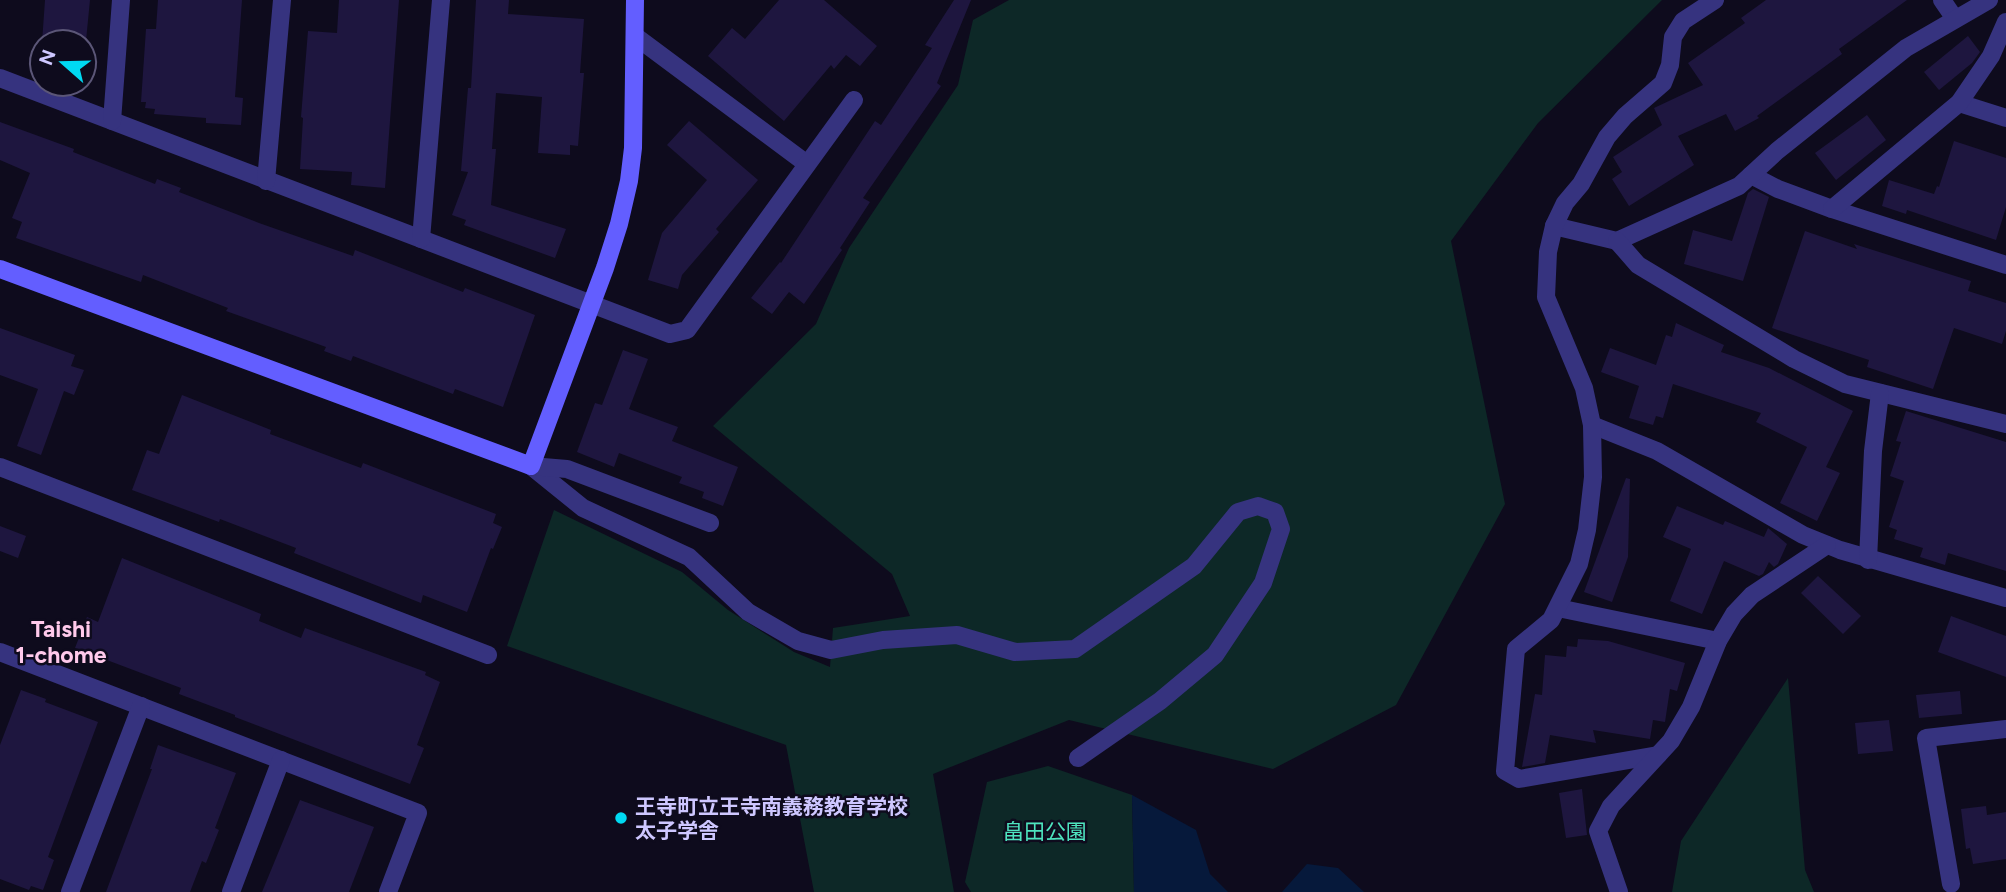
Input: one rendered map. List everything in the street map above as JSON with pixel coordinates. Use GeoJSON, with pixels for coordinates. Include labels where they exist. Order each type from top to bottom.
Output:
{"type":"FeatureCollection","features":[{"type":"Feature","properties":{"kind":"street"},"geometry":{"type":"LineString","coordinates":[[112,121],[121,0]]}},
{"type":"Feature","properties":{"kind":"street"},"geometry":{"type":"LineString","coordinates":[[267,181],[282,0]]}},
{"type":"Feature","properties":{"kind":"street"},"geometry":{"type":"LineString","coordinates":[[421,239],[441,0]]}},
{"type":"Feature","properties":{"kind":"street"},"geometry":{"type":"LineString","coordinates":[[531,466],[619,224],[629,181],[633,148],[635,0]]}},
{"type":"Feature","properties":{"kind":"street"},"geometry":{"type":"LineString","coordinates":[[1658,755],[1519,779],[1505,771],[1516,649],[1551,620],[1579,564],[1587,530],[1592,477],[1592,425],[1584,388],[1546,297],[1548,252],[1554,226],[1565,203],[1581,184],[1607,137],[1625,116],[1663,83],[1670,65],[1673,37],[1683,21],[1715,0]]}},
{"type":"Feature","properties":{"kind":"street"},"geometry":{"type":"LineString","coordinates":[[1942,0],[1955,19]]}},
{"type":"Feature","properties":{"kind":"street"},"geometry":{"type":"LineString","coordinates":[[1617,241],[1739,186],[1787,143],[1896,55],[1989,0]]}},
{"type":"Feature","properties":{"kind":"street"},"geometry":{"type":"LineString","coordinates":[[1832,209],[1959,103],[1991,56],[2006,22]]}},
{"type":"Feature","properties":{"kind":"street"},"geometry":{"type":"LineString","coordinates":[[635,36],[807,164]]}},
{"type":"Feature","properties":{"kind":"street"},"geometry":{"type":"LineString","coordinates":[[0,78],[670,334],[687,330],[854,100]]}},
{"type":"Feature","properties":{"kind":"street"},"geometry":{"type":"LineString","coordinates":[[1959,103],[2006,118]]}},
{"type":"Feature","properties":{"kind":"street"},"geometry":{"type":"LineString","coordinates":[[1751,175],[1777,189],[1832,209],[2006,265]]}},
{"type":"Feature","properties":{"kind":"street"},"geometry":{"type":"LineString","coordinates":[[1554,226],[1617,241],[1638,265],[1794,359],[1844,384],[2006,424]]}},
{"type":"Feature","properties":{"kind":"street"},"geometry":{"type":"LineString","coordinates":[[0,269],[531,466],[567,469],[710,523]]}},
{"type":"Feature","properties":{"kind":"street"},"geometry":{"type":"LineString","coordinates":[[1868,560],[1872,451],[1880,393]]}},
{"type":"Feature","properties":{"kind":"street"},"geometry":{"type":"LineString","coordinates":[[1592,425],[1657,451],[1792,529],[1827,545],[1868,560],[2006,598]]}},
{"type":"Feature","properties":{"kind":"street"},"geometry":{"type":"LineString","coordinates":[[531,466],[583,508],[689,557],[748,612],[798,641],[831,650],[883,640],[957,635],[1015,652],[1074,649],[1194,566],[1238,512],[1258,506],[1275,512],[1281,529],[1264,583],[1215,655],[1160,702],[1078,758]]}},
{"type":"Feature","properties":{"kind":"street"},"geometry":{"type":"LineString","coordinates":[[0,467],[488,655]]}},
{"type":"Feature","properties":{"kind":"street"},"geometry":{"type":"LineString","coordinates":[[1619,892],[1598,831],[1611,806],[1671,741],[1691,707],[1718,641],[1734,614],[1752,595],[1827,545]]}},
{"type":"Feature","properties":{"kind":"street"},"geometry":{"type":"LineString","coordinates":[[1558,608],[1718,641]]}},
{"type":"Feature","properties":{"kind":"street"},"geometry":{"type":"LineString","coordinates":[[1,654],[418,813],[388,892]]}},
{"type":"Feature","properties":{"kind":"street"},"geometry":{"type":"LineString","coordinates":[[70,892],[141,706]]}},
{"type":"Feature","properties":{"kind":"street"},"geometry":{"type":"LineString","coordinates":[[1951,884],[1926,738],[2006,729]]}},
{"type":"Feature","properties":{"kind":"street"},"geometry":{"type":"LineString","coordinates":[[231,892],[281,760]]}},
{"type":"Feature","properties":{"kind":"green space"},"geometry":{"type":"Polygon","coordinates":[[[1009,0],[1662,0],[1538,123],[1451,241],[1505,504],[1396,705],[1273,769],[1069,720],[933,774],[954,892],[814,892],[786,745],[507,646],[554,510],[682,572],[728,610],[794,652],[830,667],[833,628],[910,616],[892,574],[713,426],[816,324],[849,248],[958,85],[973,20],[1009,0]]]}},
{"type":"Feature","properties":{"kind":"green space"},"geometry":{"type":"Polygon","coordinates":[[[1788,678],[1805,870],[1814,892],[1672,892],[1681,841],[1788,678]]]}},
{"type":"Feature","properties":{"kind":"green space","name":"畠田公園"},"geometry":{"type":"Polygon","coordinates":[[[1048,766],[1132,795],[1134,892],[971,892],[965,882],[987,782],[1048,766]]]}},
{"type":"Feature","properties":{"kind":"water"},"geometry":{"type":"Polygon","coordinates":[[[1132,795],[1196,830],[1210,874],[1228,892],[1134,892],[1132,795]]]}},
{"type":"Feature","properties":{"kind":"water"},"geometry":{"type":"Polygon","coordinates":[[[1307,864],[1338,868],[1364,892],[1282,892],[1307,864]]]}},
{"type":"Feature","properties":{"kind":"building"},"geometry":{"type":"Polygon","coordinates":[[[45,0],[90,0],[87,28],[43,28],[45,0]]]}},
{"type":"Feature","properties":{"kind":"building"},"geometry":{"type":"Polygon","coordinates":[[[158,0],[242,0],[235,97],[243,98],[241,125],[206,123],[206,118],[154,114],[155,109],[145,108],[146,102],[141,102],[146,29],[156,29],[158,0]]]}},
{"type":"Feature","properties":{"kind":"building"},"geometry":{"type":"Polygon","coordinates":[[[339,0],[399,0],[385,188],[351,185],[352,172],[300,169],[308,31],[337,33],[339,0]]]}},
{"type":"Feature","properties":{"kind":"building"},"geometry":{"type":"Polygon","coordinates":[[[476,0],[509,0],[508,14],[584,19],[580,73],[584,73],[578,146],[570,145],[570,155],[538,153],[542,97],[496,93],[492,149],[496,149],[491,205],[566,229],[555,258],[464,225],[466,220],[452,215],[468,172],[461,171],[468,88],[471,88],[476,0]]]}},
{"type":"Feature","properties":{"kind":"building"},"geometry":{"type":"Polygon","coordinates":[[[779,0],[824,0],[877,46],[860,66],[846,55],[834,69],[831,65],[784,121],[708,56],[732,28],[745,39],[779,0]]]}},
{"type":"Feature","properties":{"kind":"building"},"geometry":{"type":"Polygon","coordinates":[[[954,0],[971,0],[937,83],[941,86],[863,198],[870,202],[840,248],[842,250],[804,304],[789,292],[772,314],[751,298],[781,263],[875,121],[881,125],[932,48],[925,45],[954,0]]]}},
{"type":"Feature","properties":{"kind":"building"},"geometry":{"type":"Polygon","coordinates":[[[1766,0],[1907,0],[1839,49],[1842,54],[1757,116],[1759,118],[1735,131],[1726,114],[1678,136],[1694,165],[1629,206],[1612,179],[1622,172],[1613,157],[1662,125],[1654,108],[1703,85],[1688,63],[1745,23],[1741,18],[1766,0]]]}},
{"type":"Feature","properties":{"kind":"building"},"geometry":{"type":"Polygon","coordinates":[[[1968,36],[1980,52],[1972,63],[1939,90],[1924,72],[1968,36]]]}},
{"type":"Feature","properties":{"kind":"building"},"geometry":{"type":"Polygon","coordinates":[[[1867,115],[1886,140],[1836,180],[1815,153],[1867,115]]]}},
{"type":"Feature","properties":{"kind":"building"},"geometry":{"type":"Polygon","coordinates":[[[689,121],[758,180],[716,229],[719,232],[682,275],[678,289],[648,280],[662,233],[707,180],[667,145],[689,121]]]}},
{"type":"Feature","properties":{"kind":"building"},"geometry":{"type":"Polygon","coordinates":[[[0,122],[74,149],[73,152],[155,184],[157,179],[181,188],[179,192],[259,223],[353,256],[355,250],[463,292],[465,288],[535,315],[503,407],[455,389],[453,394],[353,356],[351,361],[324,351],[326,347],[226,311],[228,308],[143,275],[141,282],[16,238],[22,222],[12,218],[30,173],[0,160],[0,122]]]}},
{"type":"Feature","properties":{"kind":"building"},"geometry":{"type":"Polygon","coordinates":[[[1954,141],[2006,158],[2006,207],[1996,240],[1907,210],[1906,214],[1882,206],[1889,180],[1934,194],[1937,186],[1939,187],[1954,141]]]}},
{"type":"Feature","properties":{"kind":"building"},"geometry":{"type":"Polygon","coordinates":[[[1753,189],[1769,197],[1743,281],[1684,264],[1693,230],[1732,241],[1748,193],[1753,189]]]}},
{"type":"Feature","properties":{"kind":"building"},"geometry":{"type":"Polygon","coordinates":[[[1805,231],[1857,249],[1854,244],[1971,281],[1968,291],[2006,303],[2006,331],[2002,344],[1954,328],[1933,389],[1867,367],[1869,360],[1772,328],[1805,231]]]}},
{"type":"Feature","properties":{"kind":"building"},"geometry":{"type":"Polygon","coordinates":[[[1676,323],[1724,345],[1721,352],[1769,368],[1853,411],[1826,467],[1840,473],[1817,521],[1780,503],[1807,447],[1756,422],[1761,413],[1673,384],[1663,418],[1656,416],[1653,425],[1629,418],[1639,386],[1601,372],[1610,348],[1656,365],[1666,335],[1672,337],[1676,323]]]}},
{"type":"Feature","properties":{"kind":"building"},"geometry":{"type":"Polygon","coordinates":[[[0,328],[75,355],[71,366],[84,370],[74,395],[64,391],[41,455],[17,446],[38,389],[0,375],[0,328]]]}},
{"type":"Feature","properties":{"kind":"building"},"geometry":{"type":"Polygon","coordinates":[[[623,350],[648,359],[629,409],[678,427],[672,441],[738,467],[723,506],[702,498],[704,492],[679,483],[682,477],[619,453],[614,467],[577,452],[595,403],[602,405],[623,350]]]}},
{"type":"Feature","properties":{"kind":"building"},"geometry":{"type":"Polygon","coordinates":[[[182,395],[271,430],[270,434],[361,468],[363,463],[496,514],[493,523],[502,527],[493,549],[491,548],[467,612],[423,595],[421,603],[294,553],[296,548],[132,490],[147,450],[159,454],[182,395]]]}},
{"type":"Feature","properties":{"kind":"building"},"geometry":{"type":"Polygon","coordinates":[[[1906,411],[2006,442],[2006,571],[1948,553],[1945,565],[1920,557],[1923,548],[1894,539],[1897,530],[1889,527],[1904,481],[1890,476],[1901,442],[1896,441],[1906,411]]]}},
{"type":"Feature","properties":{"kind":"building"},"geometry":{"type":"Polygon","coordinates":[[[1626,478],[1630,479],[1628,557],[1612,602],[1584,592],[1626,478]]]}},
{"type":"Feature","properties":{"kind":"building"},"geometry":{"type":"Polygon","coordinates":[[[1677,506],[1723,525],[1725,521],[1764,537],[1768,528],[1787,544],[1778,564],[1774,567],[1769,562],[1759,576],[1724,561],[1702,614],[1670,601],[1691,549],[1663,537],[1677,506]]]}},
{"type":"Feature","properties":{"kind":"building"},"geometry":{"type":"Polygon","coordinates":[[[0,526],[26,536],[18,558],[0,551],[0,526]]]}},
{"type":"Feature","properties":{"kind":"building"},"geometry":{"type":"Polygon","coordinates":[[[122,558],[261,614],[259,621],[301,638],[305,628],[426,672],[425,675],[440,682],[417,745],[424,748],[410,784],[235,717],[179,694],[181,688],[75,648],[87,617],[98,622],[122,558]]]}},
{"type":"Feature","properties":{"kind":"building"},"geometry":{"type":"Polygon","coordinates":[[[1818,576],[1861,616],[1843,634],[1801,593],[1818,576]]]}},
{"type":"Feature","properties":{"kind":"building"},"geometry":{"type":"Polygon","coordinates":[[[1951,616],[2006,636],[2006,677],[1938,652],[1951,616]]]}},
{"type":"Feature","properties":{"kind":"building"},"geometry":{"type":"Polygon","coordinates":[[[1578,639],[1608,641],[1685,663],[1677,691],[1670,689],[1665,722],[1653,720],[1650,739],[1593,730],[1596,743],[1550,735],[1545,763],[1522,767],[1535,694],[1542,695],[1545,655],[1566,657],[1567,646],[1577,647],[1578,639]]]}},
{"type":"Feature","properties":{"kind":"building"},"geometry":{"type":"Polygon","coordinates":[[[21,690],[98,722],[48,857],[54,860],[43,890],[31,886],[29,890],[0,879],[0,745],[21,690]]]}},
{"type":"Feature","properties":{"kind":"building"},"geometry":{"type":"Polygon","coordinates":[[[1960,691],[1962,714],[1919,718],[1916,695],[1960,691]]]}},
{"type":"Feature","properties":{"kind":"building"},"geometry":{"type":"Polygon","coordinates":[[[1889,720],[1893,751],[1858,754],[1855,723],[1889,720]]]}},
{"type":"Feature","properties":{"kind":"building"},"geometry":{"type":"Polygon","coordinates":[[[158,745],[236,773],[215,828],[219,830],[206,863],[202,861],[190,892],[106,892],[152,769],[158,745]]]}},
{"type":"Feature","properties":{"kind":"building"},"geometry":{"type":"Polygon","coordinates":[[[1582,789],[1587,835],[1566,838],[1559,793],[1582,789]]]}},
{"type":"Feature","properties":{"kind":"building"},"geometry":{"type":"Polygon","coordinates":[[[300,800],[374,827],[349,892],[262,892],[300,800]]]}},
{"type":"Feature","properties":{"kind":"building"},"geometry":{"type":"Polygon","coordinates":[[[1986,806],[1987,815],[2006,812],[2006,859],[1973,864],[1970,848],[1966,849],[1961,809],[1986,806]]]}},
{"type":"Feature","properties":{"kind":"place","name":"王寺町立王寺南義務教育学校 太子学舎"},"geometry":{"type":"Point","coordinates":[621,818]}},
{"type":"Feature","properties":{"kind":"district","name":"Taishi 1-chome"},"geometry":{"type":"Point","coordinates":[61,642]}}]}
